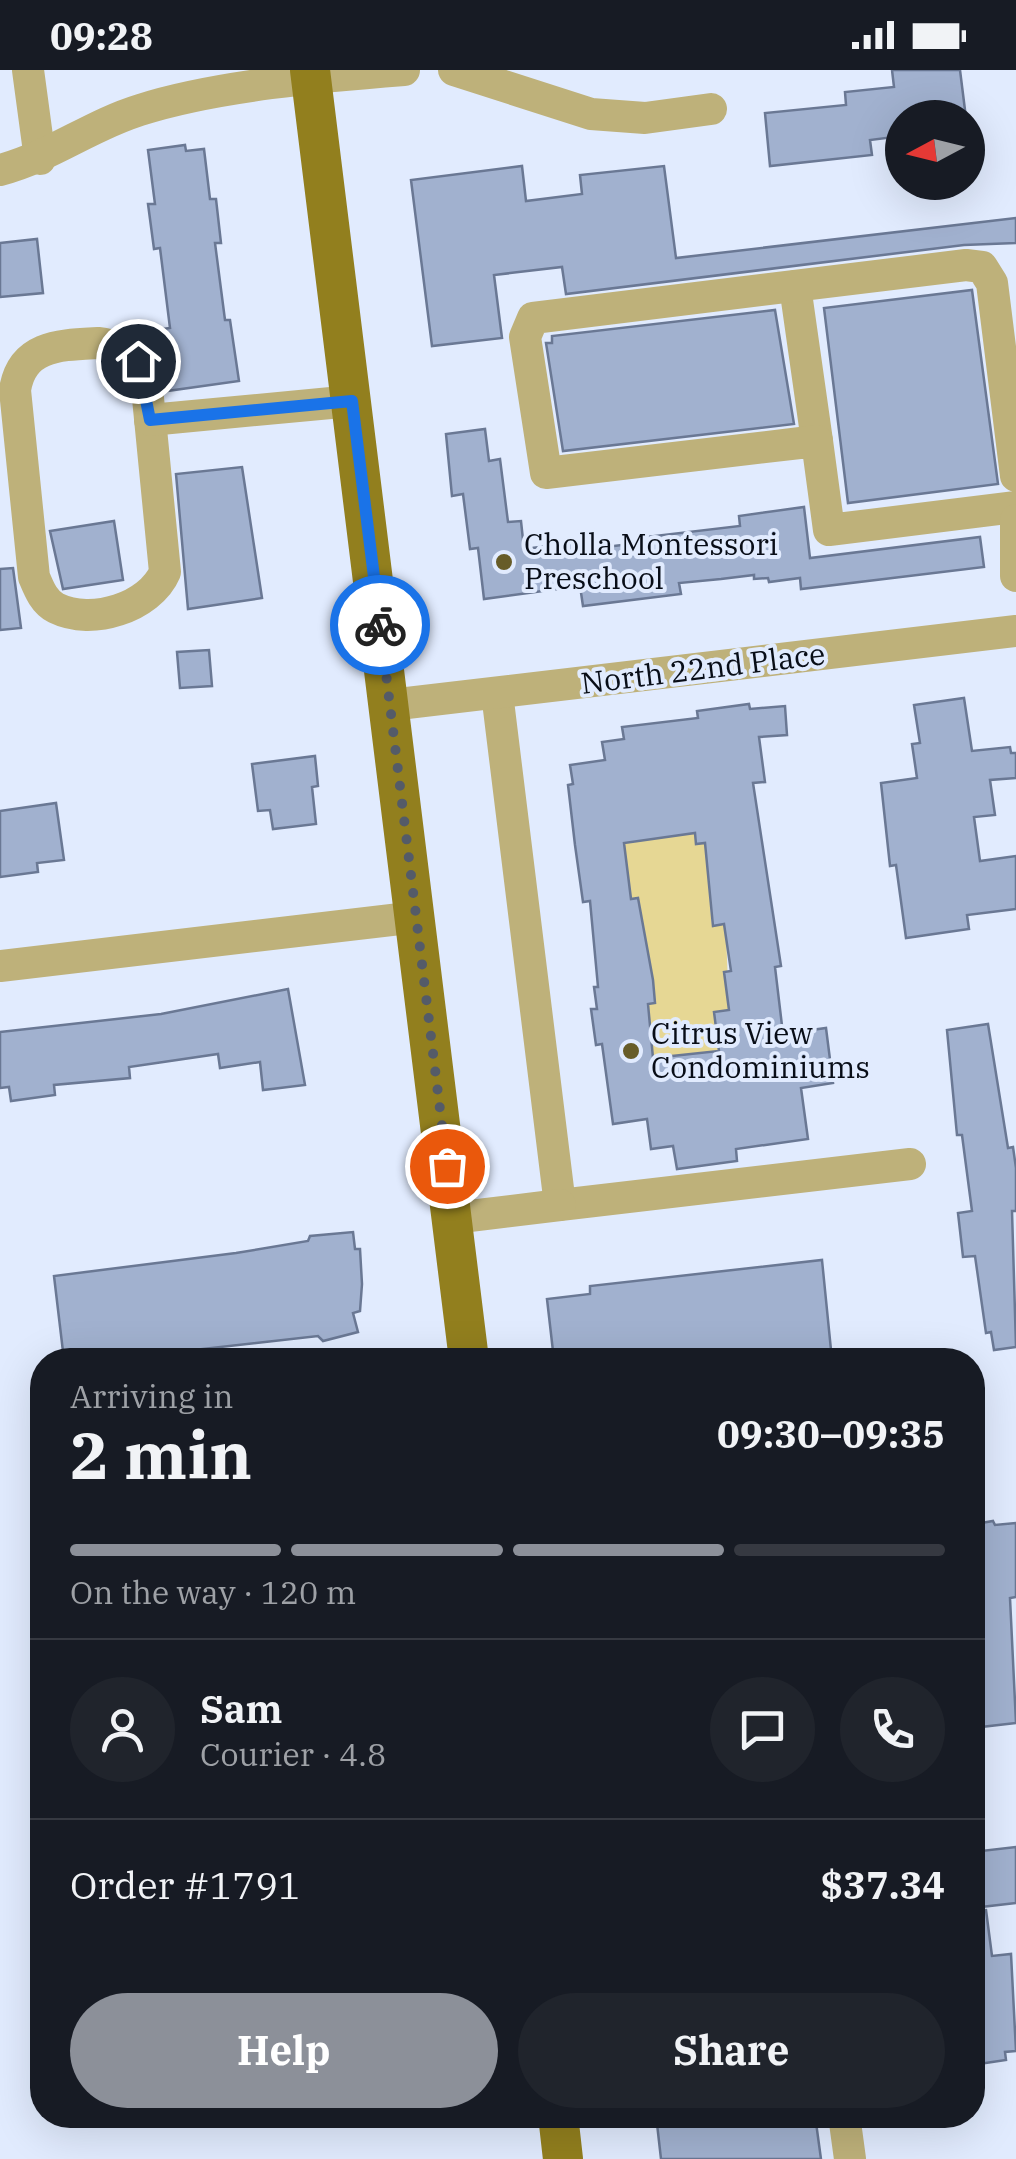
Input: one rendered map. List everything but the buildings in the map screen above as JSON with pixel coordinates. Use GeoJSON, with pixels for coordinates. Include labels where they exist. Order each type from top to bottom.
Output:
{"type":"FeatureCollection","features":[{"type":"Feature","properties":{"kind":"main road"},"geometry":{"type":"LineString","coordinates":[[311,76],[468,1348]]}},
{"type":"Feature","properties":{"kind":"main road"},"geometry":{"type":"LineString","coordinates":[[559,2128],[563,2159]]}},
{"type":"Feature","properties":{"kind":"street"},"geometry":{"type":"LineString","coordinates":[[28,70],[40,159]]}},
{"type":"Feature","properties":{"kind":"street"},"geometry":{"type":"LineString","coordinates":[[0,170],[40,159],[139,110],[311,76],[404,70]]}},
{"type":"Feature","properties":{"kind":"street"},"geometry":{"type":"LineString","coordinates":[[454,70],[590,114],[645,118],[711,109]]}},
{"type":"Feature","properties":{"kind":"street"},"geometry":{"type":"LineString","coordinates":[[817,441],[546,473],[518,378],[525,336],[533,318],[966,265],[982,267],[992,284],[1016,476]]}},
{"type":"Feature","properties":{"kind":"street"},"geometry":{"type":"LineString","coordinates":[[796,286],[829,530],[1016,507]]}},
{"type":"Feature","properties":{"kind":"street"},"geometry":{"type":"LineString","coordinates":[[68,344],[122,346],[138,361],[150,420],[164,572],[158,589],[130,607],[84,612],[56,608],[41,594],[34,577],[15,390],[18,371],[40,350],[68,344]]}},
{"type":"Feature","properties":{"kind":"street"},"geometry":{"type":"LineString","coordinates":[[150,420],[352,401]]}},
{"type":"Feature","properties":{"kind":"street"},"geometry":{"type":"LineString","coordinates":[[1016,520],[1016,576]]}},
{"type":"Feature","properties":{"kind":"street","name":"North 22nd Place"},"geometry":{"type":"LineString","coordinates":[[390,706],[1016,632]]}},
{"type":"Feature","properties":{"kind":"street"},"geometry":{"type":"LineString","coordinates":[[497,692],[560,1206]]}},
{"type":"Feature","properties":{"kind":"street"},"geometry":{"type":"LineString","coordinates":[[0,966],[417,917]]}},
{"type":"Feature","properties":{"kind":"street"},"geometry":{"type":"LineString","coordinates":[[453,1218],[910,1164]]}},
{"type":"Feature","properties":{"kind":"street"},"geometry":{"type":"LineString","coordinates":[[846,2128],[850,2159]]}},
{"type":"Feature","properties":{"kind":"shaded area"},"geometry":{"type":"Polygon","coordinates":[[[694,829],[696,844],[705,843],[717,903],[710,905],[712,925],[724,924],[726,933],[729,1010],[714,1012],[728,1053],[653,1059],[638,898],[631,899],[623,837],[694,829]]]}},
{"type":"Feature","properties":{"kind":"way so far"},"geometry":{"type":"LineString","coordinates":[[380,625],[447,1166]]}},
{"type":"Feature","properties":{"kind":"place","name":"Cholla Montessori Preschool"},"geometry":{"type":"Point","coordinates":[504,562]}},
{"type":"Feature","properties":{"kind":"place","name":"Citrus View Condominiums"},"geometry":{"type":"Point","coordinates":[631,1051]}},
{"type":"Feature","properties":{"kind":"route"},"geometry":{"type":"LineString","coordinates":[[138,361],[147,388],[150,420],[352,401],[380,625]]}}]}
